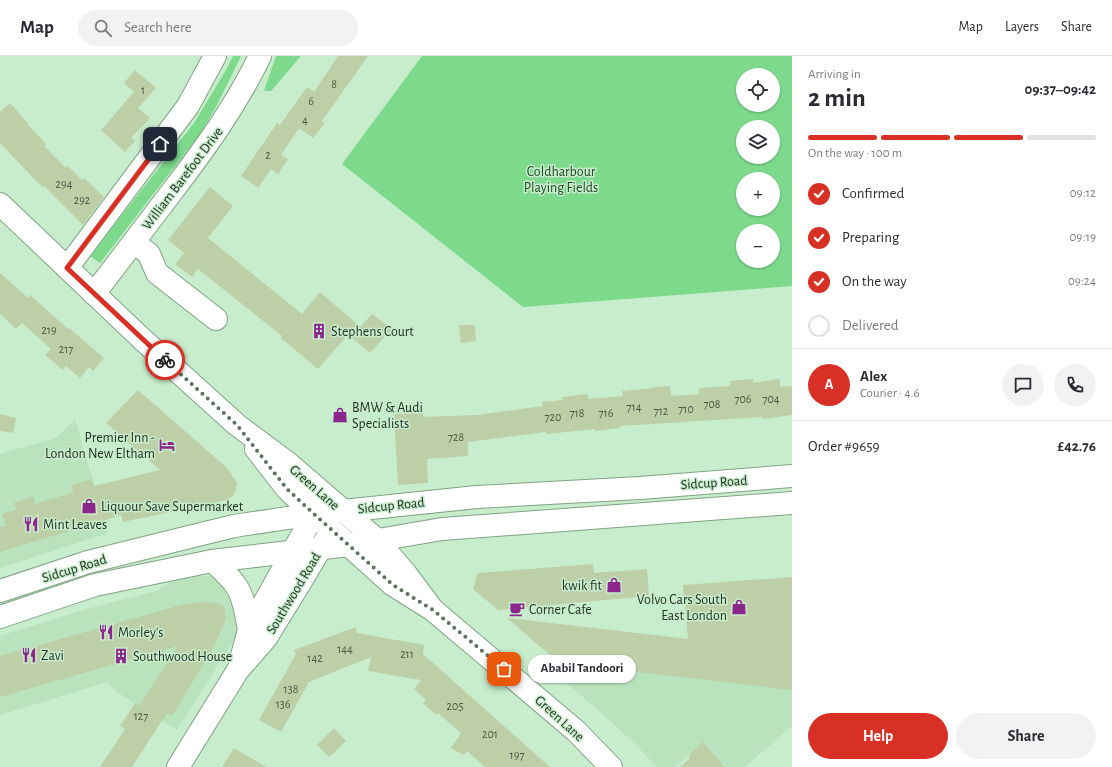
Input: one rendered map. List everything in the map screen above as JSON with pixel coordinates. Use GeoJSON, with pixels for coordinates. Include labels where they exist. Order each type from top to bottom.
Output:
{"type":"FeatureCollection","features":[{"type":"Feature","properties":{"kind":"main road"},"geometry":{"type":"LineString","coordinates":[[67,268],[188,106],[215,56]]}},
{"type":"Feature","properties":{"kind":"main road","name":"William Barefoot Drive"},"geometry":{"type":"LineString","coordinates":[[94,294],[224,122],[260,56]]}},
{"type":"Feature","properties":{"kind":"main road","name":"Green Lane"},"geometry":{"type":"LineString","coordinates":[[0,204],[94,294],[237,425],[288,463],[376,539],[406,574],[433,610]]}},
{"type":"Feature","properties":{"kind":"main road"},"geometry":{"type":"LineString","coordinates":[[134,242],[149,254],[157,273],[216,319]]}},
{"type":"Feature","properties":{"kind":"main road","name":"Green Lane"},"geometry":{"type":"LineString","coordinates":[[237,425],[287,489],[314,514],[393,585],[433,610],[576,731],[611,767]]}},
{"type":"Feature","properties":{"kind":"main road","name":"Sidcup Road"},"geometry":{"type":"LineString","coordinates":[[0,591],[88,562],[234,526],[314,514],[477,497],[640,488],[792,476]]}},
{"type":"Feature","properties":{"kind":"main road","name":"Sidcup Road"},"geometry":{"type":"LineString","coordinates":[[0,617],[96,585],[212,561],[349,545],[376,539],[442,529],[792,503]]}},
{"type":"Feature","properties":{"kind":"main road","name":"Southwood Road"},"geometry":{"type":"LineString","coordinates":[[178,767],[238,670],[266,638],[332,530],[342,510]]}},
{"type":"Feature","properties":{"kind":"main road","name":"Southwood Road"},"geometry":{"type":"LineString","coordinates":[[238,670],[249,630],[314,514]]}},
{"type":"Feature","properties":{"kind":"main road","name":"Southwood Road"},"geometry":{"type":"LineString","coordinates":[[212,561],[226,572],[238,587],[244,603],[249,630]]}},
{"type":"Feature","properties":{"kind":"shaded area"},"geometry":{"type":"Polygon","coordinates":[[[75,419],[108,533],[0,568],[0,454],[56,438],[75,419]]]}},
{"type":"Feature","properties":{"kind":"shaded area"},"geometry":{"type":"Polygon","coordinates":[[[196,576],[212,576],[223,580],[231,586],[239,632],[177,730],[117,692],[107,682],[0,715],[0,636],[86,609],[156,591],[170,582],[196,576]]]}},
{"type":"Feature","properties":{"kind":"shaded area"},"geometry":{"type":"Polygon","coordinates":[[[792,652],[792,726],[745,767],[725,767],[703,742],[675,767],[657,767],[606,717],[544,664],[552,655],[792,652]]]}},
{"type":"Feature","properties":{"kind":"green space"},"geometry":{"type":"Polygon","coordinates":[[[233,56],[241,56],[216,107],[200,134],[100,263],[90,256],[194,123],[233,56]]]}},
{"type":"Feature","properties":{"kind":"green space"},"geometry":{"type":"Polygon","coordinates":[[[276,56],[301,56],[271,91],[264,91],[276,56]]]}},
{"type":"Feature","properties":{"kind":"green space","name":"Coldharbour Playing Fields"},"geometry":{"type":"Polygon","coordinates":[[[422,56],[792,56],[792,286],[523,307],[342,164],[422,56]]]}},
{"type":"Feature","properties":{"kind":"building"},"geometry":{"type":"Polygon","coordinates":[[[338,56],[368,56],[322,121],[325,123],[313,138],[299,128],[281,155],[288,159],[278,174],[271,169],[258,188],[241,176],[277,123],[280,125],[307,87],[314,92],[338,56]]]}},
{"type":"Feature","properties":{"kind":"building"},"geometry":{"type":"Polygon","coordinates":[[[135,70],[156,88],[138,108],[150,118],[131,138],[135,141],[125,152],[101,130],[134,92],[124,83],[135,70]]]}},
{"type":"Feature","properties":{"kind":"building"},"geometry":{"type":"Polygon","coordinates":[[[10,103],[46,144],[44,146],[66,168],[68,166],[82,180],[84,178],[104,197],[83,225],[44,186],[43,188],[0,143],[0,112],[10,103]]]}},
{"type":"Feature","properties":{"kind":"building"},"geometry":{"type":"Polygon","coordinates":[[[210,187],[233,206],[208,238],[302,314],[320,292],[357,324],[318,369],[281,338],[282,336],[198,269],[192,277],[175,264],[184,253],[168,240],[210,187]]]}},
{"type":"Feature","properties":{"kind":"building"},"geometry":{"type":"Polygon","coordinates":[[[0,273],[28,298],[30,295],[68,329],[69,328],[104,358],[93,371],[89,367],[80,378],[66,366],[63,370],[45,355],[51,349],[22,323],[16,329],[0,314],[0,273]]]}},
{"type":"Feature","properties":{"kind":"building"},"geometry":{"type":"Polygon","coordinates":[[[372,314],[392,329],[370,353],[351,337],[372,314]]]}},
{"type":"Feature","properties":{"kind":"building"},"geometry":{"type":"Polygon","coordinates":[[[459,325],[475,325],[476,341],[461,343],[459,325]]]}},
{"type":"Feature","properties":{"kind":"building"},"geometry":{"type":"Polygon","coordinates":[[[753,379],[753,383],[780,379],[780,387],[792,386],[792,415],[763,419],[762,417],[620,426],[620,428],[595,431],[595,429],[546,434],[546,432],[468,442],[468,456],[427,459],[428,483],[398,485],[394,414],[423,413],[423,417],[477,415],[543,406],[542,402],[563,400],[562,397],[588,394],[588,399],[623,396],[622,391],[654,387],[670,386],[671,396],[699,394],[699,388],[730,386],[730,381],[753,379]]]}},
{"type":"Feature","properties":{"kind":"building","name":"Premier Inn - London New Eltham"},"geometry":{"type":"Polygon","coordinates":[[[138,390],[227,468],[237,483],[233,496],[227,500],[123,522],[121,515],[0,552],[0,527],[6,526],[2,514],[16,510],[14,503],[33,496],[35,504],[74,492],[71,485],[92,479],[94,486],[160,470],[106,423],[138,390]]]}},
{"type":"Feature","properties":{"kind":"building"},"geometry":{"type":"Polygon","coordinates":[[[0,414],[16,418],[13,433],[0,431],[0,414]]]}},
{"type":"Feature","properties":{"kind":"building"},"geometry":{"type":"Polygon","coordinates":[[[593,564],[594,573],[647,569],[649,596],[498,610],[473,589],[478,573],[593,564]]]}},
{"type":"Feature","properties":{"kind":"building"},"geometry":{"type":"Polygon","coordinates":[[[792,577],[792,690],[586,666],[577,676],[507,618],[688,639],[683,585],[792,577]]]}},
{"type":"Feature","properties":{"kind":"building"},"geometry":{"type":"Polygon","coordinates":[[[206,602],[219,604],[224,607],[226,618],[222,628],[212,650],[172,716],[167,713],[132,767],[100,767],[125,729],[120,726],[135,703],[139,706],[178,646],[0,697],[0,656],[185,604],[206,602]]]}},
{"type":"Feature","properties":{"kind":"building"},"geometry":{"type":"Polygon","coordinates":[[[356,627],[357,633],[424,645],[423,654],[550,767],[485,767],[467,751],[464,755],[451,748],[461,733],[438,713],[436,715],[423,703],[426,700],[414,689],[421,680],[368,671],[371,657],[309,682],[281,732],[259,720],[296,654],[294,650],[356,627]]]}},
{"type":"Feature","properties":{"kind":"building"},"geometry":{"type":"Polygon","coordinates":[[[334,728],[346,741],[329,757],[317,745],[334,728]]]}},
{"type":"Feature","properties":{"kind":"building"},"geometry":{"type":"Polygon","coordinates":[[[703,742],[725,767],[680,767],[690,758],[688,756],[703,742]]]}},
{"type":"Feature","properties":{"kind":"building"},"geometry":{"type":"Polygon","coordinates":[[[234,748],[266,767],[222,767],[234,748]]]}},
{"type":"Feature","properties":{"kind":"way so far"},"geometry":{"type":"LineString","coordinates":[[165,360],[237,425],[287,489],[314,514],[393,585],[433,610],[504,669]]}},
{"type":"Feature","properties":{"kind":"place","name":"Stephens Court"},"geometry":{"type":"Point","coordinates":[319,331]}},
{"type":"Feature","properties":{"kind":"place","name":"BMW & Audi Specialists"},"geometry":{"type":"Point","coordinates":[340,415]}},
{"type":"Feature","properties":{"kind":"place","name":"Premier Inn - London New Eltham"},"geometry":{"type":"Point","coordinates":[167,445]}},
{"type":"Feature","properties":{"kind":"place","name":"Liquour Save Supermarket"},"geometry":{"type":"Point","coordinates":[89,506]}},
{"type":"Feature","properties":{"kind":"place","name":"Mint Leaves"},"geometry":{"type":"Point","coordinates":[31,524]}},
{"type":"Feature","properties":{"kind":"place","name":"kwik fit"},"geometry":{"type":"Point","coordinates":[614,585]}},
{"type":"Feature","properties":{"kind":"place","name":"Volvo Cars South East London"},"geometry":{"type":"Point","coordinates":[739,607]}},
{"type":"Feature","properties":{"kind":"place","name":"Corner Cafe"},"geometry":{"type":"Point","coordinates":[517,609]}},
{"type":"Feature","properties":{"kind":"place","name":"Morley's"},"geometry":{"type":"Point","coordinates":[106,632]}},
{"type":"Feature","properties":{"kind":"place","name":"Zavi"},"geometry":{"type":"Point","coordinates":[29,655]}},
{"type":"Feature","properties":{"kind":"place","name":"Southwood House"},"geometry":{"type":"Point","coordinates":[121,656]}},
{"type":"Feature","properties":{"kind":"place","name":"Ababil Tandoori"},"geometry":{"type":"Point","coordinates":[504,669]}},
{"type":"Feature","properties":{"kind":"route"},"geometry":{"type":"LineString","coordinates":[[160,144],[67,268],[165,360]]}}]}
